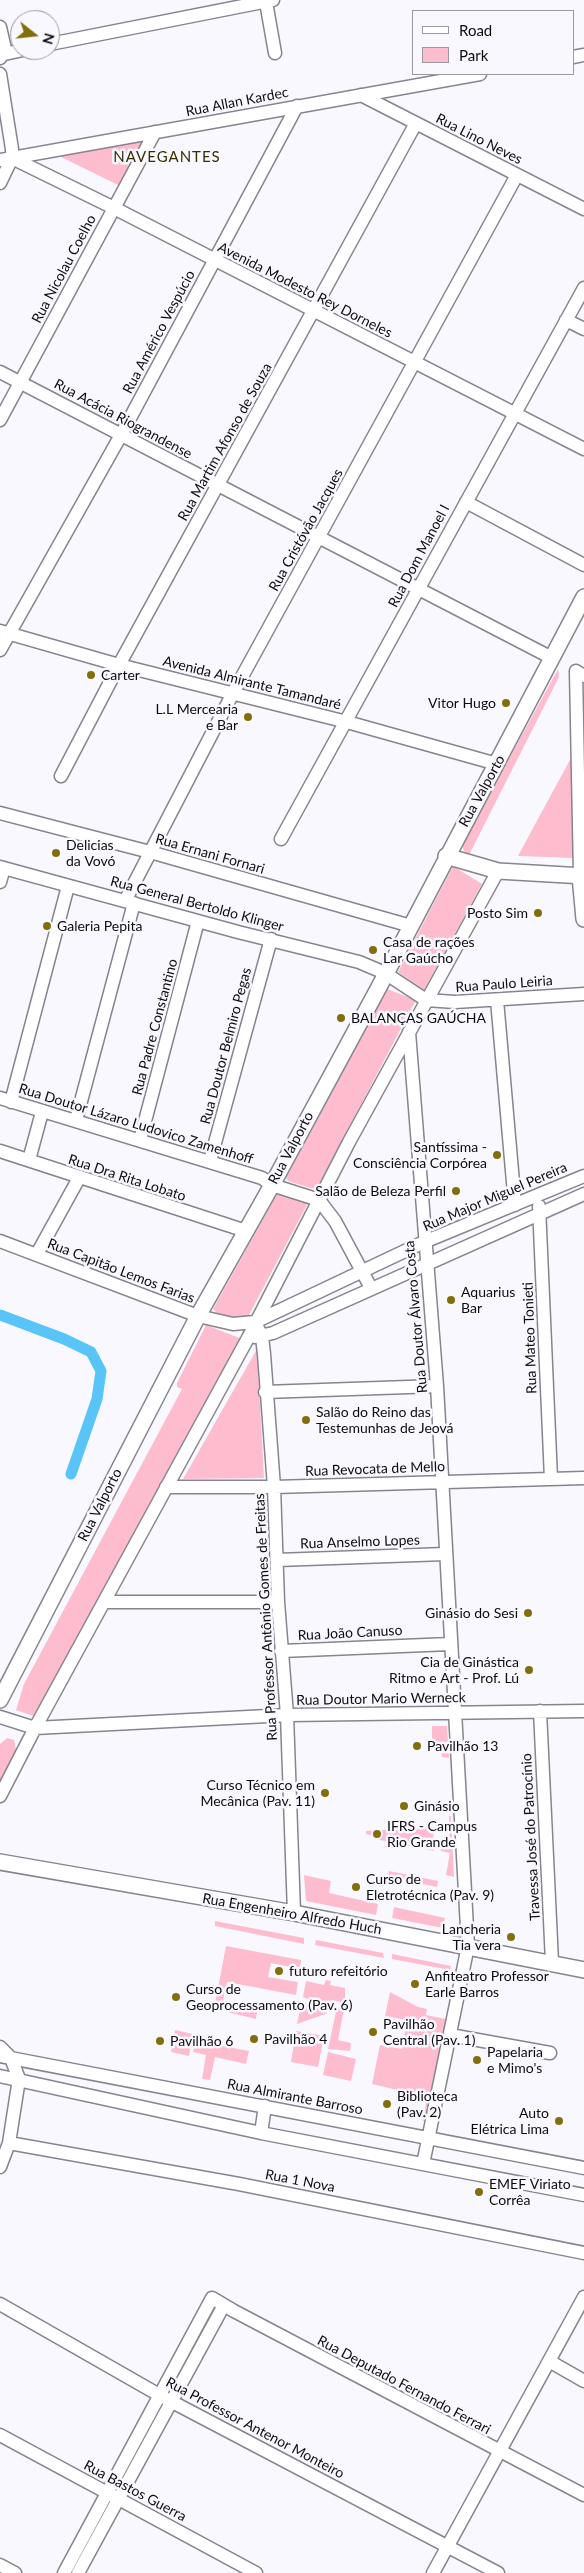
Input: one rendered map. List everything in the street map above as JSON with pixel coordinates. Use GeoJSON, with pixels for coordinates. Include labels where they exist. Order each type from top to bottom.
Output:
{"type":"FeatureCollection","features":[{"type":"Feature","properties":{"kind":"main road","name":"Rua Valporto"},"geometry":{"type":"LineString","coordinates":[[0,1700],[198,1316],[272,1185],[386,973],[584,597]]}},
{"type":"Feature","properties":{"kind":"main road"},"geometry":{"type":"LineString","coordinates":[[446,856],[498,871],[582,876],[584,918]]}},
{"type":"Feature","properties":{"kind":"main road","name":"Rua Engenheiro Alfredo Huch"},"geometry":{"type":"LineString","coordinates":[[0,1862],[294,1913],[552,1962],[584,1970]]}},
{"type":"Feature","properties":{"kind":"street"},"geometry":{"type":"LineString","coordinates":[[60,42],[146,23],[270,1],[275,53]]}},
{"type":"Feature","properties":{"kind":"street"},"geometry":{"type":"LineString","coordinates":[[0,27],[5,49],[1,56]]}},
{"type":"Feature","properties":{"kind":"street"},"geometry":{"type":"LineString","coordinates":[[0,74],[6,159],[0,183]]}},
{"type":"Feature","properties":{"kind":"street","name":"Rua Allan Kardec"},"geometry":{"type":"LineString","coordinates":[[6,159],[474,75]]}},
{"type":"Feature","properties":{"kind":"street","name":"Rua Lino Neves"},"geometry":{"type":"LineString","coordinates":[[361,95],[584,208]]}},
{"type":"Feature","properties":{"kind":"street","name":"Rua Américo Vespúcio"},"geometry":{"type":"LineString","coordinates":[[0,650],[4,632],[121,435],[297,106]]}},
{"type":"Feature","properties":{"kind":"street","name":"Rua Martim Afonso de Souza"},"geometry":{"type":"LineString","coordinates":[[61,776],[119,665],[416,123]]}},
{"type":"Feature","properties":{"kind":"street","name":"Rua Nicolau Coelho"},"geometry":{"type":"LineString","coordinates":[[0,420],[155,132]]}},
{"type":"Feature","properties":{"kind":"street","name":"Avenida Modesto Rey Dorneles"},"geometry":{"type":"LineString","coordinates":[[6,159],[114,208],[584,449]]}},
{"type":"Feature","properties":{"kind":"street","name":"Rua Cristóvão Jacques"},"geometry":{"type":"LineString","coordinates":[[76,1120],[130,902],[150,852],[233,693],[517,175]]}},
{"type":"Feature","properties":{"kind":"street","name":"Rua Dom Manoel I"},"geometry":{"type":"LineString","coordinates":[[281,839],[584,288]]}},
{"type":"Feature","properties":{"kind":"street"},"geometry":{"type":"LineString","coordinates":[[566,320],[584,329]]}},
{"type":"Feature","properties":{"kind":"street","name":"Rua Acácia Riograndense"},"geometry":{"type":"LineString","coordinates":[[0,372],[218,487],[552,658]]}},
{"type":"Feature","properties":{"kind":"street"},"geometry":{"type":"LineString","coordinates":[[466,502],[584,565]]}},
{"type":"Feature","properties":{"kind":"street","name":"Avenida Almirante Tamandaré"},"geometry":{"type":"LineString","coordinates":[[4,632],[119,665],[347,722],[497,764]]}},
{"type":"Feature","properties":{"kind":"street"},"geometry":{"type":"LineString","coordinates":[[580,673],[575,714],[582,876]]}},
{"type":"Feature","properties":{"kind":"street","name":"Rua Ernani Fornari"},"geometry":{"type":"LineString","coordinates":[[0,813],[150,852],[411,926]]}},
{"type":"Feature","properties":{"kind":"street"},"geometry":{"type":"LineString","coordinates":[[0,882],[2,867]]}},
{"type":"Feature","properties":{"kind":"street","name":"Rua General Bertoldo Klinger"},"geometry":{"type":"LineString","coordinates":[[2,867],[198,922],[359,962],[386,973],[426,1000]]}},
{"type":"Feature","properties":{"kind":"street"},"geometry":{"type":"LineString","coordinates":[[0,1796],[34,1728],[248,1338],[426,1000],[498,871]]}},
{"type":"Feature","properties":{"kind":"street"},"geometry":{"type":"LineString","coordinates":[[6,1100],[68,886]]}},
{"type":"Feature","properties":{"kind":"street","name":"Rua Padre Constantino"},"geometry":{"type":"LineString","coordinates":[[140,1140],[198,922]]}},
{"type":"Feature","properties":{"kind":"street","name":"Rua Doutor Belmiro Pegas"},"geometry":{"type":"LineString","coordinates":[[210,1162],[270,939]]}},
{"type":"Feature","properties":{"kind":"street","name":"Rua Paulo Leiria"},"geometry":{"type":"LineString","coordinates":[[426,1000],[455,1002],[584,994]]}},
{"type":"Feature","properties":{"kind":"street"},"geometry":{"type":"LineString","coordinates":[[497,1000],[515,1205]]}},
{"type":"Feature","properties":{"kind":"street","name":"Rua Doutor Álvaro Costa"},"geometry":{"type":"LineString","coordinates":[[409,1032],[424,1242],[429,1264],[437,1386],[468,1946],[423,2164]]}},
{"type":"Feature","properties":{"kind":"street","name":"Rua Doutor Lázaro Ludovico Zamenhoff"},"geometry":{"type":"LineString","coordinates":[[6,1100],[262,1178],[272,1185],[319,1200]]}},
{"type":"Feature","properties":{"kind":"street"},"geometry":{"type":"LineString","coordinates":[[29,1160],[42,1112]]}},
{"type":"Feature","properties":{"kind":"street","name":"Rua Dra Rita Lobato"},"geometry":{"type":"LineString","coordinates":[[0,1151],[246,1231]]}},
{"type":"Feature","properties":{"kind":"street","name":"Rua Major Miguel Pereira"},"geometry":{"type":"LineString","coordinates":[[255,1322],[424,1242],[584,1176]]}},
{"type":"Feature","properties":{"kind":"street"},"geometry":{"type":"LineString","coordinates":[[37,1254],[79,1178]]}},
{"type":"Feature","properties":{"kind":"street"},"geometry":{"type":"LineString","coordinates":[[248,1338],[262,1336],[429,1264],[540,1212],[584,1194]]}},
{"type":"Feature","properties":{"kind":"street","name":"Rua Mateo Tonieti"},"geometry":{"type":"LineString","coordinates":[[537,1196],[540,1212],[551,1479]]}},
{"type":"Feature","properties":{"kind":"street"},"geometry":{"type":"LineString","coordinates":[[319,1200],[335,1221],[371,1288]]}},
{"type":"Feature","properties":{"kind":"street","name":"Rua Capitão Lemos Farias"},"geometry":{"type":"LineString","coordinates":[[0,1241],[198,1316],[233,1324],[255,1322]]}},
{"type":"Feature","properties":{"kind":"street","name":"Rua Professor Antônio Gomes de Freitas"},"geometry":{"type":"LineString","coordinates":[[255,1322],[262,1336],[274,1487],[278,1602],[287,1715],[294,1913]]}},
{"type":"Feature","properties":{"kind":"street"},"geometry":{"type":"LineString","coordinates":[[233,1324],[248,1338]]}},
{"type":"Feature","properties":{"kind":"street"},"geometry":{"type":"LineString","coordinates":[[265,1392],[437,1386]]}},
{"type":"Feature","properties":{"kind":"street","name":"Rua Revocata de Mello"},"geometry":{"type":"LineString","coordinates":[[166,1487],[274,1487],[584,1478]]}},
{"type":"Feature","properties":{"kind":"street","name":"Rua Anselmo Lopes"},"geometry":{"type":"LineString","coordinates":[[277,1560],[445,1554]]}},
{"type":"Feature","properties":{"kind":"street"},"geometry":{"type":"LineString","coordinates":[[104,1602],[278,1602]]}},
{"type":"Feature","properties":{"kind":"street","name":"Rua João Canuso"},"geometry":{"type":"LineString","coordinates":[[282,1651],[450,1644]]}},
{"type":"Feature","properties":{"kind":"street","name":"Travessa José do Patrocínio"},"geometry":{"type":"LineString","coordinates":[[540,1711],[552,1962]]}},
{"type":"Feature","properties":{"kind":"street","name":"Rua Doutor Mario Werneck"},"geometry":{"type":"LineString","coordinates":[[0,1718],[34,1728],[287,1715],[584,1711]]}},
{"type":"Feature","properties":{"kind":"street"},"geometry":{"type":"LineString","coordinates":[[450,2035],[550,2054]]}},
{"type":"Feature","properties":{"kind":"street"},"geometry":{"type":"LineString","coordinates":[[0,2047],[19,2080],[9,2143],[0,2167]]}},
{"type":"Feature","properties":{"kind":"street","name":"Rua Almirante Barroso"},"geometry":{"type":"LineString","coordinates":[[5,2057],[584,2168]]}},
{"type":"Feature","properties":{"kind":"street"},"geometry":{"type":"LineString","coordinates":[[0,2076],[261,2133],[584,2195]]}},
{"type":"Feature","properties":{"kind":"street"},"geometry":{"type":"LineString","coordinates":[[261,2133],[265,2106]]}},
{"type":"Feature","properties":{"kind":"street","name":"Rua 1 Nova"},"geometry":{"type":"LineString","coordinates":[[9,2143],[239,2184],[584,2252]]}},
{"type":"Feature","properties":{"kind":"street","name":"Rua Deputado Fernando Ferrari"},"geometry":{"type":"LineString","coordinates":[[166,2398],[212,2298],[499,2452],[584,2495]]}},
{"type":"Feature","properties":{"kind":"street"},"geometry":{"type":"LineString","coordinates":[[433,2573],[584,2298]]}},
{"type":"Feature","properties":{"kind":"street","name":"Rua Professor Antenor Monteiro"},"geometry":{"type":"LineString","coordinates":[[0,2304],[166,2398],[498,2573]]}},
{"type":"Feature","properties":{"kind":"street"},"geometry":{"type":"LineString","coordinates":[[78,2573],[113,2496],[166,2398],[224,2305]]}},
{"type":"Feature","properties":{"kind":"street"},"geometry":{"type":"LineString","coordinates":[[549,2360],[584,2381]]}},
{"type":"Feature","properties":{"kind":"street","name":"Rua Bastos Guerra"},"geometry":{"type":"LineString","coordinates":[[0,2435],[256,2573]]}},
{"type":"Feature","properties":{"kind":"street"},"geometry":{"type":"LineString","coordinates":[[64,2573],[113,2496]]}},
{"type":"Feature","properties":{"kind":"street"},"geometry":{"type":"LineString","coordinates":[[0,2565],[15,2573]]}},
{"type":"Feature","properties":{"kind":"green space"},"geometry":{"type":"Polygon","coordinates":[[[149,139],[122,187],[57,155],[149,139]]]}},
{"type":"Feature","properties":{"kind":"green space"},"geometry":{"type":"Polygon","coordinates":[[[558,669],[559,677],[469,855],[464,851],[462,845],[558,669]]]}},
{"type":"Feature","properties":{"kind":"green space"},"geometry":{"type":"Polygon","coordinates":[[[571,758],[573,858],[518,856],[533,828],[571,758]]]}},
{"type":"Feature","properties":{"kind":"green space"},"geometry":{"type":"Polygon","coordinates":[[[453,866],[482,884],[424,990],[398,972],[453,866]]]}},
{"type":"Feature","properties":{"kind":"green space"},"geometry":{"type":"Polygon","coordinates":[[[387,989],[416,1000],[318,1186],[314,1189],[288,1181],[286,1178],[387,989]]]}},
{"type":"Feature","properties":{"kind":"green space"},"geometry":{"type":"Polygon","coordinates":[[[280,1193],[308,1203],[249,1315],[245,1318],[219,1315],[213,1309],[276,1196],[280,1193]]]}},
{"type":"Feature","properties":{"kind":"green space"},"geometry":{"type":"Polygon","coordinates":[[[206,1325],[242,1339],[36,1717],[16,1710],[24,1684],[182,1389],[177,1387],[177,1383],[206,1325]]]}},
{"type":"Feature","properties":{"kind":"green space"},"geometry":{"type":"Polygon","coordinates":[[[257,1349],[264,1478],[183,1479],[257,1349]]]}},
{"type":"Feature","properties":{"kind":"green space"},"geometry":{"type":"Polygon","coordinates":[[[432,1726],[447,1726],[449,1758],[442,1757],[441,1745],[432,1745],[432,1726]]]}},
{"type":"Feature","properties":{"kind":"green space"},"geometry":{"type":"Polygon","coordinates":[[[7,1738],[14,1740],[16,1750],[0,1781],[0,1744],[7,1738]]]}},
{"type":"Feature","properties":{"kind":"green space"},"geometry":{"type":"Polygon","coordinates":[[[449,1816],[451,1816],[454,1877],[446,1875],[450,1853],[441,1851],[440,1841],[450,1834],[449,1816]]]}},
{"type":"Feature","properties":{"kind":"green space"},"geometry":{"type":"Polygon","coordinates":[[[433,1827],[434,1851],[375,1839],[375,1836],[366,1834],[366,1831],[433,1827]]]}},
{"type":"Feature","properties":{"kind":"green space"},"geometry":{"type":"Polygon","coordinates":[[[389,1871],[438,1881],[437,1887],[390,1877],[387,1880],[389,1871]]]}},
{"type":"Feature","properties":{"kind":"green space"},"geometry":{"type":"Polygon","coordinates":[[[304,1875],[331,1881],[329,1893],[378,1904],[376,1915],[306,1901],[304,1875]]]}},
{"type":"Feature","properties":{"kind":"green space"},"geometry":{"type":"Polygon","coordinates":[[[394,1907],[445,1918],[443,1928],[392,1918],[394,1907]]]}},
{"type":"Feature","properties":{"kind":"green space"},"geometry":{"type":"Polygon","coordinates":[[[215,1921],[304,1938],[304,1944],[215,1926],[215,1921]]]}},
{"type":"Feature","properties":{"kind":"green space"},"geometry":{"type":"Polygon","coordinates":[[[316,1940],[383,1953],[384,1958],[315,1945],[316,1940]]]}},
{"type":"Feature","properties":{"kind":"green space"},"geometry":{"type":"Polygon","coordinates":[[[226,1946],[301,1960],[299,1978],[289,1975],[290,1967],[271,1963],[268,1977],[298,1982],[296,1995],[227,1982],[222,2005],[257,2012],[256,2019],[219,2010],[220,2005],[215,2004],[226,1946]]]}},
{"type":"Feature","properties":{"kind":"green space"},"geometry":{"type":"Polygon","coordinates":[[[392,1954],[451,1966],[450,1970],[392,1959],[392,1954]]]}},
{"type":"Feature","properties":{"kind":"green space"},"geometry":{"type":"Polygon","coordinates":[[[326,1980],[331,1981],[330,1985],[345,1988],[345,2003],[331,2000],[329,2008],[303,1997],[306,1981],[324,1985],[326,1980]]]}},
{"type":"Feature","properties":{"kind":"green space"},"geometry":{"type":"Polygon","coordinates":[[[390,1992],[418,2007],[427,2009],[426,2015],[446,2019],[426,2121],[423,2121],[427,2097],[372,2084],[380,2045],[402,2049],[407,2020],[385,2016],[390,1992]]]}},
{"type":"Feature","properties":{"kind":"green space"},"geometry":{"type":"Polygon","coordinates":[[[302,2001],[328,2013],[297,2024],[302,2001]]]}},
{"type":"Feature","properties":{"kind":"green space"},"geometry":{"type":"Polygon","coordinates":[[[337,2007],[344,2009],[338,2040],[351,2043],[350,2051],[328,2049],[337,2007]]]}},
{"type":"Feature","properties":{"kind":"green space"},"geometry":{"type":"Polygon","coordinates":[[[175,2030],[193,2034],[189,2056],[171,2052],[175,2030]]]}},
{"type":"Feature","properties":{"kind":"green space"},"geometry":{"type":"Polygon","coordinates":[[[296,2031],[324,2036],[318,2067],[291,2062],[296,2031]]]}},
{"type":"Feature","properties":{"kind":"green space"},"geometry":{"type":"Polygon","coordinates":[[[197,2035],[212,2038],[211,2044],[249,2051],[246,2064],[215,2057],[210,2080],[202,2079],[206,2055],[193,2052],[197,2035]]]}},
{"type":"Feature","properties":{"kind":"green space"},"geometry":{"type":"Polygon","coordinates":[[[328,2052],[356,2059],[351,2081],[323,2075],[328,2052]]]}},
{"type":"Feature","properties":{"kind":"waterway"},"geometry":{"type":"LineString","coordinates":[[0,1315],[64,1339],[91,1352],[101,1371],[97,1399],[71,1474]]}},
{"type":"Feature","properties":{"kind":"place","name":"Carter"},"geometry":{"type":"Point","coordinates":[91,675]}},
{"type":"Feature","properties":{"kind":"place","name":"Vitor Hugo"},"geometry":{"type":"Point","coordinates":[506,703]}},
{"type":"Feature","properties":{"kind":"place","name":"L.L Mercearia e Bar"},"geometry":{"type":"Point","coordinates":[248,717]}},
{"type":"Feature","properties":{"kind":"place","name":"Delicias da Vovó"},"geometry":{"type":"Point","coordinates":[56,853]}},
{"type":"Feature","properties":{"kind":"place","name":"Posto Sim"},"geometry":{"type":"Point","coordinates":[538,913]}},
{"type":"Feature","properties":{"kind":"place","name":"Galeria Pepita"},"geometry":{"type":"Point","coordinates":[47,926]}},
{"type":"Feature","properties":{"kind":"place","name":"Casa de rações Lar Gaúcho"},"geometry":{"type":"Point","coordinates":[373,950]}},
{"type":"Feature","properties":{"kind":"place","name":"BALANÇAS GAÚCHA"},"geometry":{"type":"Point","coordinates":[341,1018]}},
{"type":"Feature","properties":{"kind":"place","name":"Santíssima - Consciência Corpórea"},"geometry":{"type":"Point","coordinates":[497,1155]}},
{"type":"Feature","properties":{"kind":"place","name":"Salão de Beleza Perfil"},"geometry":{"type":"Point","coordinates":[456,1191]}},
{"type":"Feature","properties":{"kind":"place","name":"Aquarius Bar"},"geometry":{"type":"Point","coordinates":[451,1300]}},
{"type":"Feature","properties":{"kind":"place","name":"Salão do Reino das Testemunhas de Jeová"},"geometry":{"type":"Point","coordinates":[306,1420]}},
{"type":"Feature","properties":{"kind":"place","name":"Ginásio do Sesi"},"geometry":{"type":"Point","coordinates":[528,1613]}},
{"type":"Feature","properties":{"kind":"place","name":"Cia de Ginástica Ritmo e Art - Prof. Lú"},"geometry":{"type":"Point","coordinates":[529,1670]}},
{"type":"Feature","properties":{"kind":"place","name":"Pavilhão 13"},"geometry":{"type":"Point","coordinates":[417,1746]}},
{"type":"Feature","properties":{"kind":"place","name":"Curso Técnico em Mecânica (Pav. 11)"},"geometry":{"type":"Point","coordinates":[325,1793]}},
{"type":"Feature","properties":{"kind":"place","name":"Ginásio"},"geometry":{"type":"Point","coordinates":[404,1806]}},
{"type":"Feature","properties":{"kind":"place","name":"IFRS - Campus Rio Grande"},"geometry":{"type":"Point","coordinates":[377,1834]}},
{"type":"Feature","properties":{"kind":"place","name":"Curso de Eletrotécnica (Pav. 9)"},"geometry":{"type":"Point","coordinates":[356,1887]}},
{"type":"Feature","properties":{"kind":"place","name":"Lancheria Tia vera"},"geometry":{"type":"Point","coordinates":[511,1937]}},
{"type":"Feature","properties":{"kind":"place","name":"futuro refeitório"},"geometry":{"type":"Point","coordinates":[279,1971]}},
{"type":"Feature","properties":{"kind":"place","name":"Anfiteatro Professor Earle Barros"},"geometry":{"type":"Point","coordinates":[415,1984]}},
{"type":"Feature","properties":{"kind":"place","name":"Curso de Geoprocessamento (Pav. 6)"},"geometry":{"type":"Point","coordinates":[176,1997]}},
{"type":"Feature","properties":{"kind":"place","name":"Pavilhão Central (Pav. 1)"},"geometry":{"type":"Point","coordinates":[373,2032]}},
{"type":"Feature","properties":{"kind":"place","name":"Pavilhão 4"},"geometry":{"type":"Point","coordinates":[254,2039]}},
{"type":"Feature","properties":{"kind":"place","name":"Pavilhão 6"},"geometry":{"type":"Point","coordinates":[160,2041]}},
{"type":"Feature","properties":{"kind":"place","name":"Papelaria e Mimo's"},"geometry":{"type":"Point","coordinates":[477,2060]}},
{"type":"Feature","properties":{"kind":"place","name":"Biblioteca (Pav. 2)"},"geometry":{"type":"Point","coordinates":[387,2104]}},
{"type":"Feature","properties":{"kind":"place","name":"Auto Elétrica Lima"},"geometry":{"type":"Point","coordinates":[559,2121]}},
{"type":"Feature","properties":{"kind":"place","name":"EMEF Viriato Corrêa"},"geometry":{"type":"Point","coordinates":[479,2192]}},
{"type":"Feature","properties":{"kind":"district","name":"NAVEGANTES"},"geometry":{"type":"Point","coordinates":[167,157]}}]}
